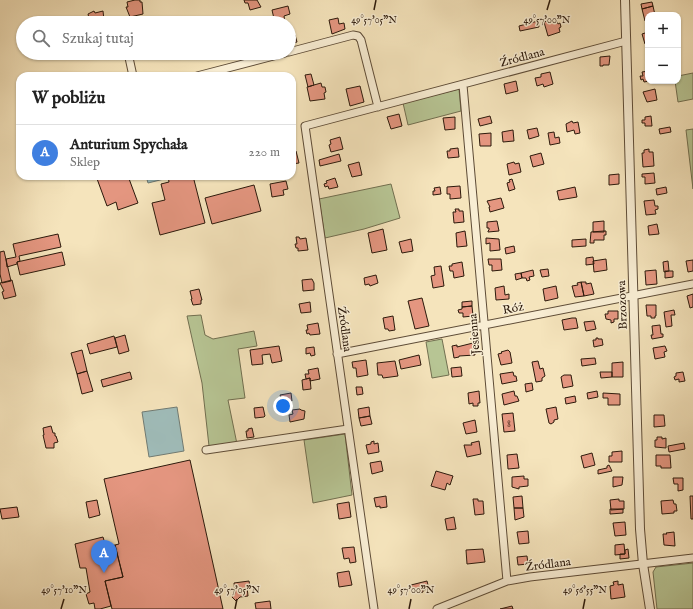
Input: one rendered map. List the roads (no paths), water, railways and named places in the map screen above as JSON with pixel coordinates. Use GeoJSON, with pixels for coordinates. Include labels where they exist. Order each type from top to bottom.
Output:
{"type":"FeatureCollection","features":[{"type":"Feature","properties":{"kind":"street","name":"Brzozowa"},"geometry":{"type":"LineString","coordinates":[[625,0],[640,529],[643,564],[650,609]]}},
{"type":"Feature","properties":{"kind":"street"},"geometry":{"type":"LineString","coordinates":[[296,50],[353,35],[358,36],[361,40],[378,107]]}},
{"type":"Feature","properties":{"kind":"street","name":"Źródlana"},"geometry":{"type":"LineString","coordinates":[[374,609],[305,126],[626,41]]}},
{"type":"Feature","properties":{"kind":"street"},"geometry":{"type":"LineString","coordinates":[[130,60],[132,72]]}},
{"type":"Feature","properties":{"kind":"street"},"geometry":{"type":"LineString","coordinates":[[212,72],[258,60]]}},
{"type":"Feature","properties":{"kind":"street","name":"Jesienna"},"geometry":{"type":"LineString","coordinates":[[463,85],[507,581]]}},
{"type":"Feature","properties":{"kind":"street","name":"Róż"},"geometry":{"type":"LineString","coordinates":[[337,354],[693,284]]}},
{"type":"Feature","properties":{"kind":"street"},"geometry":{"type":"LineString","coordinates":[[206,450],[348,430]]}},
{"type":"Feature","properties":{"kind":"street","name":"Źródlana"},"geometry":{"type":"LineString","coordinates":[[437,609],[507,581],[693,558]]}},
{"type":"Feature","properties":{"kind":"water"},"geometry":{"type":"Polygon","coordinates":[[[147,180],[160,180],[148,183],[147,180]]]}},
{"type":"Feature","properties":{"kind":"water"},"geometry":{"type":"Polygon","coordinates":[[[177,407],[184,451],[149,457],[142,412],[177,407]]]}},
{"type":"Feature","properties":{"kind":"place","name":"Anturium Spychała"},"geometry":{"type":"Point","coordinates":[104,573]}}]}
